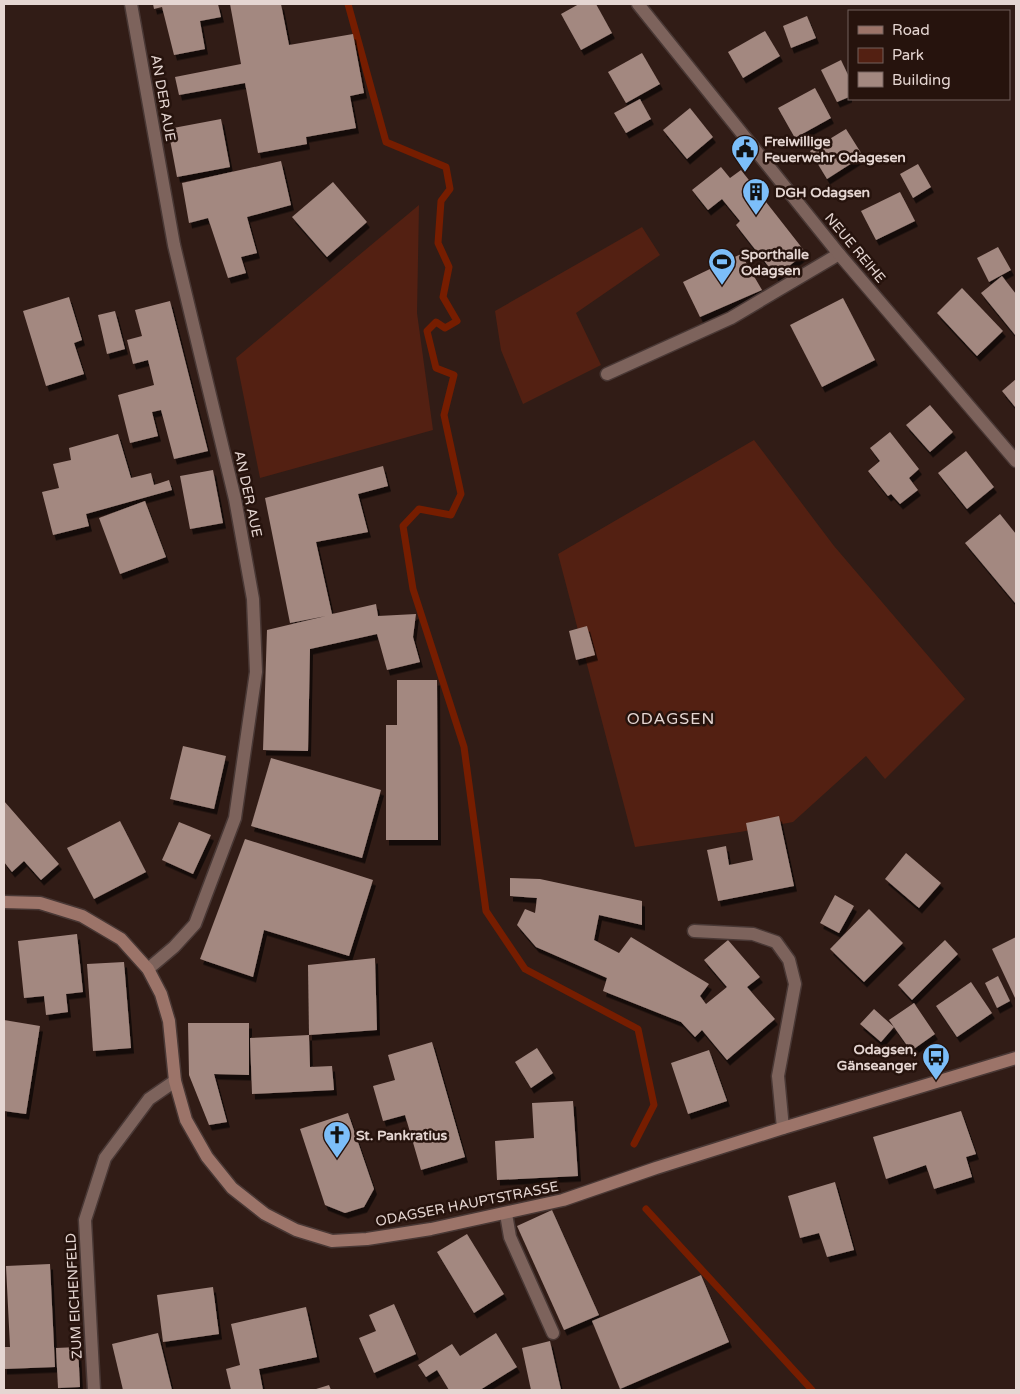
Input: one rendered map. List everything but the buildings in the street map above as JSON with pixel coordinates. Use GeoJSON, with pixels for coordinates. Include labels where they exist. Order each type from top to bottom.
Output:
{"type":"FeatureCollection","features":[{"type":"Feature","properties":{"kind":"main road","name":"ODAGSER HAUPTSTRASSE"},"geometry":{"type":"LineString","coordinates":[[4,902],[40,902],[82,916],[121,939],[148,969],[161,994],[169,1021],[175,1081],[186,1120],[206,1157],[232,1188],[265,1214],[296,1230],[332,1241],[367,1239],[506,1214],[563,1200],[783,1128],[1016,1058]]}},
{"type":"Feature","properties":{"kind":"street","name":"AN DER AUE"},"geometry":{"type":"LineString","coordinates":[[131,4],[174,245],[235,500],[253,598],[256,672],[236,818],[196,924],[174,947],[148,969]]}},
{"type":"Feature","properties":{"kind":"street","name":"NEUE REIHE"},"geometry":{"type":"LineString","coordinates":[[638,4],[839,254],[1016,461]]}},
{"type":"Feature","properties":{"kind":"street"},"geometry":{"type":"LineString","coordinates":[[607,374],[731,318],[839,254]]}},
{"type":"Feature","properties":{"kind":"street"},"geometry":{"type":"LineString","coordinates":[[694,932],[753,934],[776,942],[789,960],[795,984],[778,1076],[783,1128]]}},
{"type":"Feature","properties":{"kind":"street","name":"ZUM EICHENFELD"},"geometry":{"type":"LineString","coordinates":[[94,1390],[85,1220],[105,1158],[149,1099],[175,1081]]}},
{"type":"Feature","properties":{"kind":"street"},"geometry":{"type":"LineString","coordinates":[[506,1214],[510,1237],[553,1333]]}},
{"type":"Feature","properties":{"kind":"green space"},"geometry":{"type":"Polygon","coordinates":[[[419,205],[417,313],[433,430],[260,478],[236,358],[419,205]]]}},
{"type":"Feature","properties":{"kind":"green space"},"geometry":{"type":"Polygon","coordinates":[[[642,227],[660,255],[576,313],[601,365],[523,404],[501,350],[495,311],[642,227]]]}},
{"type":"Feature","properties":{"kind":"green space"},"geometry":{"type":"Polygon","coordinates":[[[754,440],[834,546],[965,699],[885,779],[866,756],[793,822],[740,832],[635,847],[558,554],[754,440]]]}},
{"type":"Feature","properties":{"kind":"waterway"},"geometry":{"type":"LineString","coordinates":[[348,4],[386,142],[446,167],[450,189],[441,201],[438,243],[449,267],[443,297],[457,321],[445,328],[436,322],[427,331],[436,368],[454,375],[444,415],[461,494],[451,515],[419,509],[403,526],[413,589],[464,747],[486,911],[525,969],[638,1029],[654,1105],[634,1144]]}},
{"type":"Feature","properties":{"kind":"waterway"},"geometry":{"type":"LineString","coordinates":[[646,1209],[812,1390]]}},
{"type":"Feature","properties":{"kind":"place","name":"Freiwillige Feuerwehr Odagesen"},"geometry":{"type":"Point","coordinates":[745,173]}},
{"type":"Feature","properties":{"kind":"place","name":"DGH Odagsen"},"geometry":{"type":"Point","coordinates":[756,216]}},
{"type":"Feature","properties":{"kind":"place","name":"Sporthalle Odagsen"},"geometry":{"type":"Point","coordinates":[722,286]}},
{"type":"Feature","properties":{"kind":"place","name":"Odagsen, Gänseanger"},"geometry":{"type":"Point","coordinates":[936,1081]}},
{"type":"Feature","properties":{"kind":"place","name":"St. Pankratius"},"geometry":{"type":"Point","coordinates":[337,1159]}},
{"type":"Feature","properties":{"kind":"district","name":"ODAGSEN"},"geometry":{"type":"Point","coordinates":[671,719]}}]}
